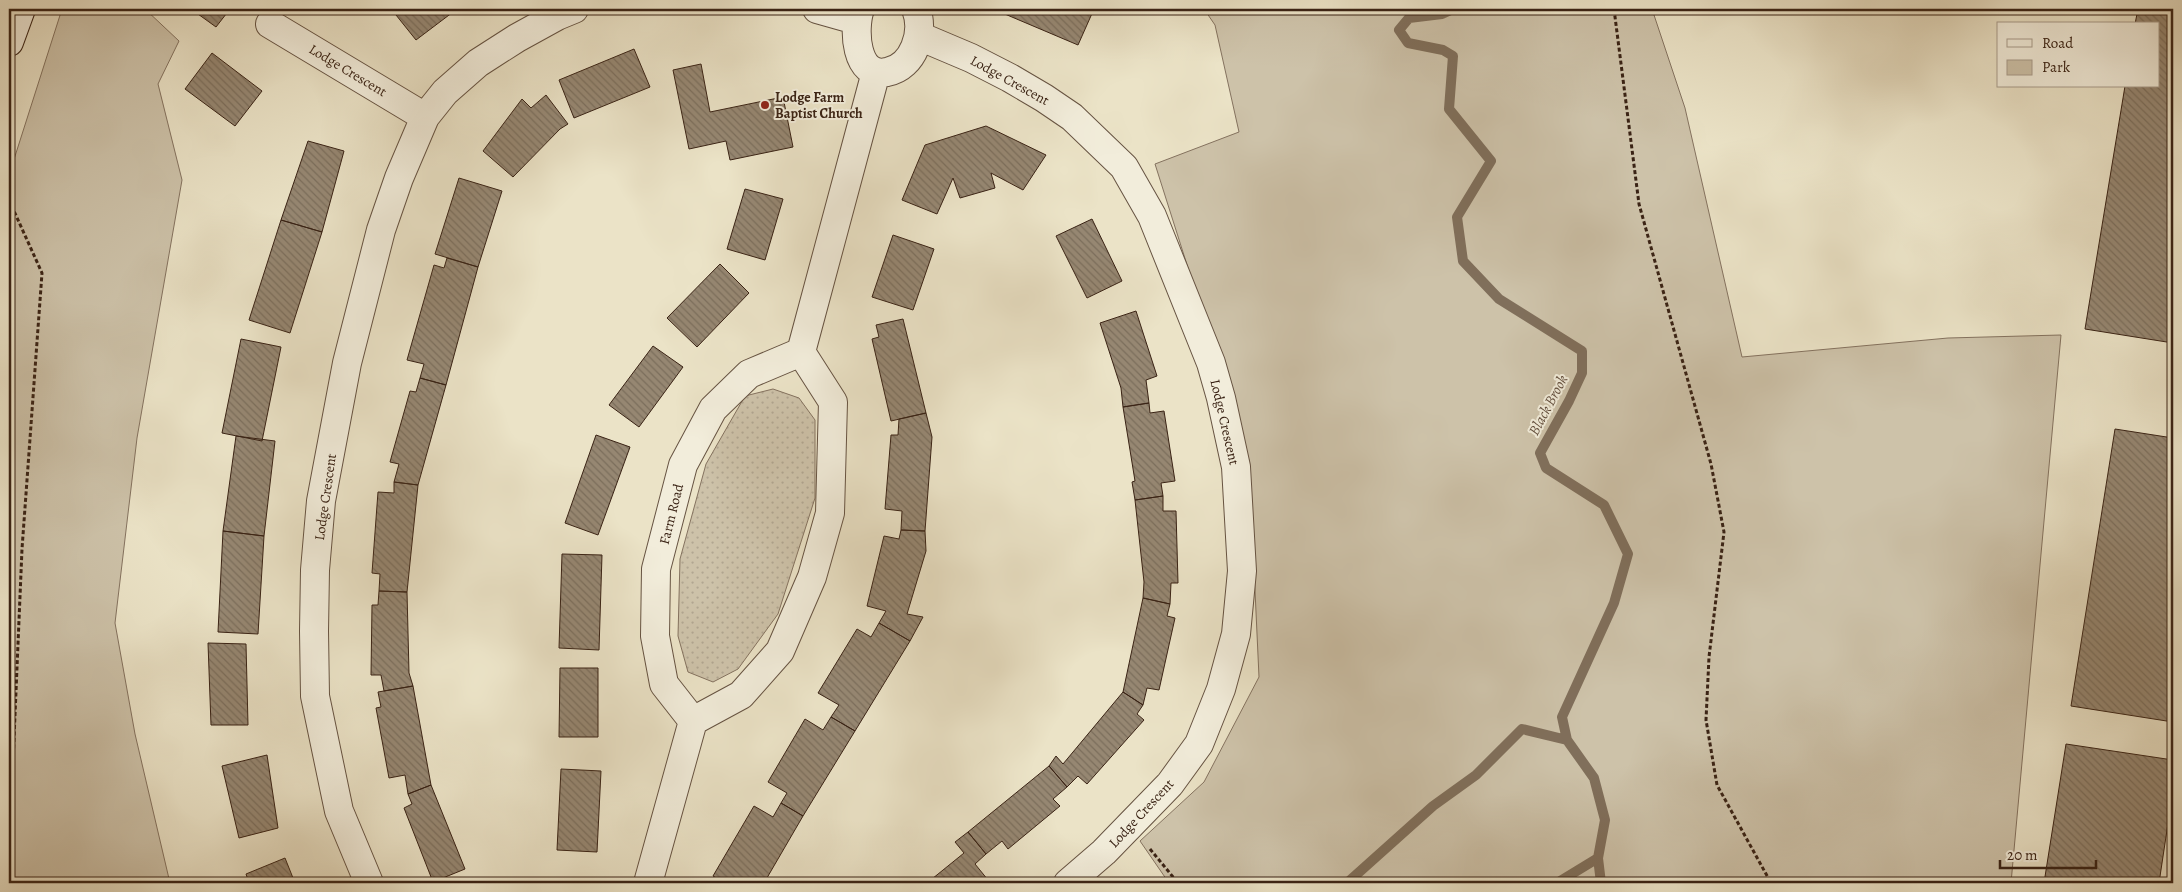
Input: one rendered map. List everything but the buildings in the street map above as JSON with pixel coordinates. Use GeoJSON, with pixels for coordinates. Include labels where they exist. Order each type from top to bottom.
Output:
{"type":"FeatureCollection","features":[{"type":"Feature","properties":{"kind":"street"},"geometry":{"type":"LineString","coordinates":[[9,42],[21,9]]}},
{"type":"Feature","properties":{"kind":"street","name":"Lodge Crescent"},"geometry":{"type":"LineString","coordinates":[[369,883],[339,810],[316,696],[315,570],[321,501],[347,363],[381,230],[399,178],[425,117],[445,92],[478,63],[517,38],[574,9]]}},
{"type":"Feature","properties":{"kind":"street"},"geometry":{"type":"LineString","coordinates":[[817,9],[858,14],[856,34],[860,54],[866,64],[876,72],[887,72],[900,66],[913,51],[919,36],[916,9]]}},
{"type":"Feature","properties":{"kind":"street","name":"Lodge Crescent"},"geometry":{"type":"LineString","coordinates":[[270,24],[425,117]]}},
{"type":"Feature","properties":{"kind":"street","name":"Lodge Crescent"},"geometry":{"type":"LineString","coordinates":[[919,36],[971,58],[1044,98],[1072,117],[1124,168],[1152,216],[1211,363],[1221,398],[1236,467],[1242,571],[1236,634],[1221,689],[1199,744],[1170,784],[1104,852],[1068,883]]}},
{"type":"Feature","properties":{"kind":"street"},"geometry":{"type":"LineString","coordinates":[[648,883],[693,722],[741,695],[780,651],[812,577],[830,513],[833,402],[801,352],[876,72]]}},
{"type":"Feature","properties":{"kind":"street","name":"Farm Road"},"geometry":{"type":"LineString","coordinates":[[693,722],[664,684],[655,636],[656,569],[683,466],[713,409],[749,374],[801,352]]}},
{"type":"Feature","properties":{"kind":"path"},"geometry":{"type":"LineString","coordinates":[[1614,9],[1640,204],[1708,454],[1724,532],[1708,657],[1706,720],[1717,785],[1771,883]]}},
{"type":"Feature","properties":{"kind":"path"},"geometry":{"type":"LineString","coordinates":[[9,200],[42,273],[22,558],[11,810],[12,883]]}},
{"type":"Feature","properties":{"kind":"path"},"geometry":{"type":"LineString","coordinates":[[1130,826],[1178,883]]}},
{"type":"Feature","properties":{"kind":"green space"},"geometry":{"type":"Polygon","coordinates":[[[62,9],[145,9],[179,41],[158,84],[182,180],[137,438],[115,623],[135,734],[170,883],[9,883],[9,175],[62,9]]]}},
{"type":"Feature","properties":{"kind":"green space"},"geometry":{"type":"Polygon","coordinates":[[[1204,9],[1652,9],[1685,108],[1742,357],[1948,338],[2061,335],[2011,883],[1169,883],[1140,841],[1204,782],[1259,677],[1249,460],[1155,164],[1239,132],[1215,25],[1204,9]]]}},
{"type":"Feature","properties":{"kind":"green space"},"geometry":{"type":"Polygon","coordinates":[[[773,389],[799,398],[815,420],[815,498],[778,614],[738,669],[713,682],[688,672],[678,636],[680,559],[706,464],[745,396],[773,389]]]}},
{"type":"Feature","properties":{"kind":"waterway","name":"Black Brook"},"geometry":{"type":"LineString","coordinates":[[1453,9],[1442,14],[1409,18],[1399,30],[1408,43],[1443,50],[1453,56],[1449,109],[1491,161],[1457,217],[1463,261],[1499,299],[1582,351],[1582,373],[1569,401],[1540,453],[1546,468],[1604,505],[1628,554],[1614,603],[1562,717],[1567,740],[1594,778],[1605,820],[1598,858],[1601,883]]}},
{"type":"Feature","properties":{"kind":"waterway"},"geometry":{"type":"LineString","coordinates":[[1347,883],[1433,806],[1476,775],[1522,729],[1567,740]]}},
{"type":"Feature","properties":{"kind":"waterway"},"geometry":{"type":"LineString","coordinates":[[1557,883],[1598,858]]}},
{"type":"Feature","properties":{"kind":"place","name":"Lodge Farm Baptist Church"},"geometry":{"type":"Point","coordinates":[765,105]}}]}
